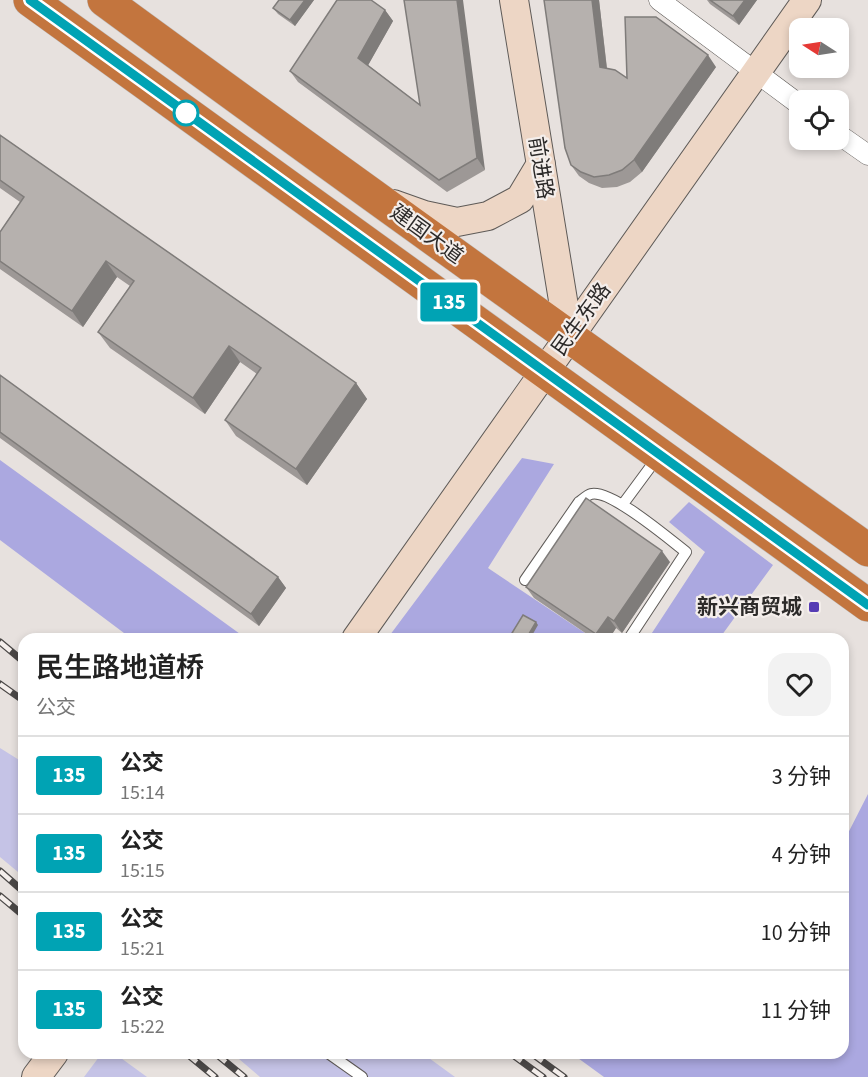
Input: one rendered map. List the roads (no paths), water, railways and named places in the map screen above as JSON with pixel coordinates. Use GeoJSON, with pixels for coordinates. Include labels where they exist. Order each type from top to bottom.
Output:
{"type":"FeatureCollection","features":[{"type":"Feature","properties":{"kind":"highway","name":"建国大道"},"geometry":{"type":"LineString","coordinates":[[30,0],[868,605]]}},
{"type":"Feature","properties":{"kind":"highway","name":"建国大道"},"geometry":{"type":"LineString","coordinates":[[104,0],[291,138],[868,550]]}},
{"type":"Feature","properties":{"kind":"highway"},"geometry":{"type":"LineString","coordinates":[[272,175],[294,182],[305,176],[310,163],[306,151],[291,138]]}},
{"type":"Feature","properties":{"kind":"main road","name":"前进路"},"geometry":{"type":"LineString","coordinates":[[514,0],[569,337]]}},
{"type":"Feature","properties":{"kind":"main road","name":"民生东路"},"geometry":{"type":"LineString","coordinates":[[360,633],[807,0]]}},
{"type":"Feature","properties":{"kind":"main road"},"geometry":{"type":"LineString","coordinates":[[380,200],[424,215],[457,222],[488,216],[520,199],[541,164]]}},
{"type":"Feature","properties":{"kind":"main road"},"geometry":{"type":"LineString","coordinates":[[36,1077],[50,1059]]}},
{"type":"Feature","properties":{"kind":"street"},"geometry":{"type":"LineString","coordinates":[[659,0],[789,97]]}},
{"type":"Feature","properties":{"kind":"street"},"geometry":{"type":"LineString","coordinates":[[849,142],[868,155]]}},
{"type":"Feature","properties":{"kind":"lane"},"geometry":{"type":"LineString","coordinates":[[622,504],[659,455]]}},
{"type":"Feature","properties":{"kind":"lane"},"geometry":{"type":"LineString","coordinates":[[525,580],[579,502],[591,494],[603,495],[622,504],[686,552],[633,633]]}},
{"type":"Feature","properties":{"kind":"lane"},"geometry":{"type":"LineString","coordinates":[[336,1059],[362,1077]]}},
{"type":"Feature","properties":{"kind":"railway"},"geometry":{"type":"LineString","coordinates":[[0,642],[18,657]]}},
{"type":"Feature","properties":{"kind":"railway"},"geometry":{"type":"LineString","coordinates":[[0,684],[18,697]]}},
{"type":"Feature","properties":{"kind":"railway"},"geometry":{"type":"LineString","coordinates":[[0,871],[18,887]]}},
{"type":"Feature","properties":{"kind":"railway"},"geometry":{"type":"LineString","coordinates":[[0,896],[18,911]]}},
{"type":"Feature","properties":{"kind":"railway"},"geometry":{"type":"LineString","coordinates":[[193,1059],[215,1077]]}},
{"type":"Feature","properties":{"kind":"railway"},"geometry":{"type":"LineString","coordinates":[[222,1059],[244,1077]]}},
{"type":"Feature","properties":{"kind":"railway"},"geometry":{"type":"LineString","coordinates":[[518,1059],[543,1077]]}},
{"type":"Feature","properties":{"kind":"railway"},"geometry":{"type":"LineString","coordinates":[[539,1059],[564,1077]]}},
{"type":"Feature","properties":{"kind":"place","name":"新兴商贸城"},"geometry":{"type":"Point","coordinates":[814,607]}}]}
